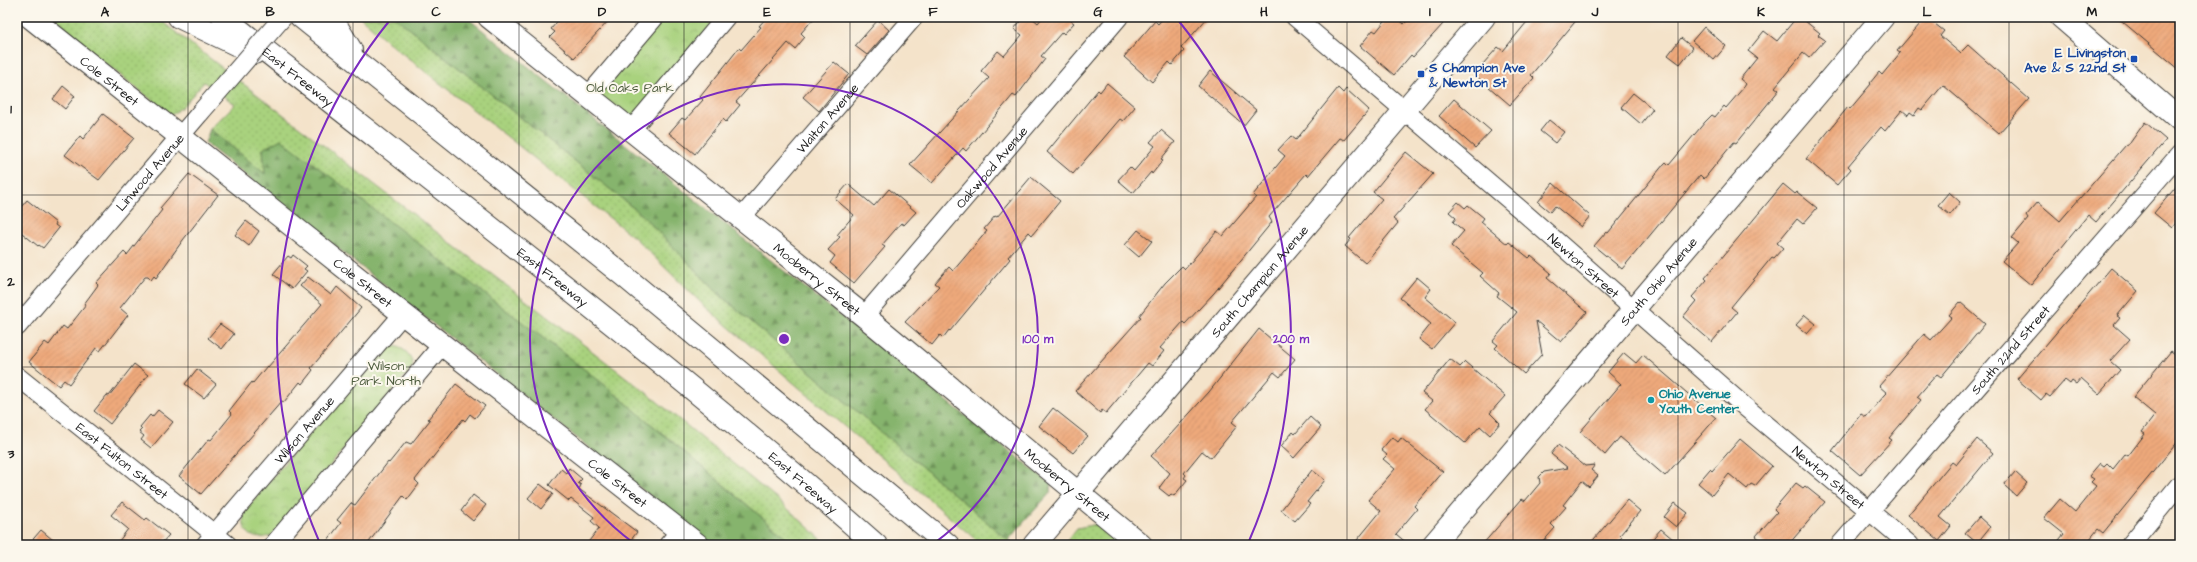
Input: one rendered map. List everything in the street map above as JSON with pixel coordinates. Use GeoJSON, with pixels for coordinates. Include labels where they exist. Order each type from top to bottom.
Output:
{"type":"FeatureCollection","features":[{"type":"Feature","properties":{"kind":"main road","name":"Cole Street"},"geometry":{"type":"LineString","coordinates":[[30,17],[442,345],[674,538],[698,545]]}},
{"type":"Feature","properties":{"kind":"main road"},"geometry":{"type":"LineString","coordinates":[[179,17],[287,68]]}},
{"type":"Feature","properties":{"kind":"main road","name":"East Freeway"},"geometry":{"type":"LineString","coordinates":[[223,17],[625,333],[808,485],[876,545]]}},
{"type":"Feature","properties":{"kind":"main road"},"geometry":{"type":"LineString","coordinates":[[301,17],[630,281],[948,545]]}},
{"type":"Feature","properties":{"kind":"main road"},"geometry":{"type":"LineString","coordinates":[[331,17],[359,63]]}},
{"type":"Feature","properties":{"kind":"main road","name":"Mooberry Street"},"geometry":{"type":"LineString","coordinates":[[489,17],[864,316],[1079,492],[1141,545]]}},
{"type":"Feature","properties":{"kind":"main road","name":"South Champion Avenue"},"geometry":{"type":"LineString","coordinates":[[1040,538],[1484,17]]}},
{"type":"Feature","properties":{"kind":"main road","name":"South Ohio Avenue"},"geometry":{"type":"LineString","coordinates":[[1433,545],[1883,17]]}},
{"type":"Feature","properties":{"kind":"main road"},"geometry":{"type":"LineString","coordinates":[[2061,17],[2179,118]]}},
{"type":"Feature","properties":{"kind":"street","name":"Linwood Avenue"},"geometry":{"type":"LineString","coordinates":[[17,327],[283,17]]}},
{"type":"Feature","properties":{"kind":"street"},"geometry":{"type":"LineString","coordinates":[[588,96],[655,17]]}},
{"type":"Feature","properties":{"kind":"street"},"geometry":{"type":"LineString","coordinates":[[631,130],[726,17]]}},
{"type":"Feature","properties":{"kind":"street","name":"Walton Avenue"},"geometry":{"type":"LineString","coordinates":[[741,218],[914,17]]}},
{"type":"Feature","properties":{"kind":"street","name":"Oakwood Avenue"},"geometry":{"type":"LineString","coordinates":[[864,316],[1119,17]]}},
{"type":"Feature","properties":{"kind":"street","name":"Newton Street"},"geometry":{"type":"LineString","coordinates":[[1295,17],[1405,110],[1634,311],[1910,545]]}},
{"type":"Feature","properties":{"kind":"street","name":"South 22nd Street"},"geometry":{"type":"LineString","coordinates":[[1840,545],[2180,154]]}},
{"type":"Feature","properties":{"kind":"street","name":"Wilson Avenue"},"geometry":{"type":"LineString","coordinates":[[216,542],[403,314]]}},
{"type":"Feature","properties":{"kind":"street"},"geometry":{"type":"LineString","coordinates":[[273,545],[442,345]]}},
{"type":"Feature","properties":{"kind":"street","name":"East Fulton Street"},"geometry":{"type":"LineString","coordinates":[[17,376],[216,542]]}},
{"type":"Feature","properties":{"kind":"street"},"geometry":{"type":"LineString","coordinates":[[2130,545],[2180,484]]}},
{"type":"Feature","properties":{"kind":"green space"},"geometry":{"type":"Polygon","coordinates":[[[46,17],[156,17],[648,394],[779,501],[828,545],[795,545],[601,382],[263,149],[265,174],[210,129],[235,104],[204,82],[182,107],[171,115],[46,17]]]}},
{"type":"Feature","properties":{"kind":"green space"},"geometry":{"type":"Polygon","coordinates":[[[360,17],[395,17],[641,214],[720,295],[1014,545],[982,545],[702,304],[635,238],[393,46],[360,17]]]}},
{"type":"Feature","properties":{"kind":"green space"},"geometry":{"type":"Polygon","coordinates":[[[395,17],[466,17],[1051,484],[1050,493],[1008,540],[720,295],[641,214],[395,17]]]}},
{"type":"Feature","properties":{"kind":"green space","name":"Old Oaks Park"},"geometry":{"type":"Polygon","coordinates":[[[659,17],[721,17],[631,123],[594,93],[659,17]]]}},
{"type":"Feature","properties":{"kind":"green space"},"geometry":{"type":"Polygon","coordinates":[[[210,129],[265,174],[263,149],[281,139],[601,382],[795,545],[712,545],[205,143],[210,129]]]}},
{"type":"Feature","properties":{"kind":"green space","name":"Wilson Park North"},"geometry":{"type":"Polygon","coordinates":[[[389,345],[398,347],[405,351],[410,357],[413,366],[272,535],[258,538],[248,533],[245,529],[244,523],[245,510],[381,349],[389,345]]]}},
{"type":"Feature","properties":{"kind":"green space"},"geometry":{"type":"Polygon","coordinates":[[[1097,524],[1122,545],[1064,545],[1077,528],[1097,524]]]}},
{"type":"Feature","properties":{"kind":"building"},"geometry":{"type":"Polygon","coordinates":[[[561,17],[612,17],[574,58],[550,37],[555,32],[551,29],[561,17]]]}},
{"type":"Feature","properties":{"kind":"building"},"geometry":{"type":"Polygon","coordinates":[[[767,17],[815,17],[801,33],[805,37],[795,49],[788,43],[736,102],[740,105],[726,122],[723,119],[695,154],[669,133],[682,118],[685,120],[703,100],[700,97],[739,48],[741,50],[761,27],[759,26],[767,17]]]}},
{"type":"Feature","properties":{"kind":"building"},"geometry":{"type":"Polygon","coordinates":[[[1024,17],[1031,17],[1038,23],[1043,17],[1075,17],[1071,21],[1074,23],[1064,34],[1062,32],[1041,56],[1045,59],[1016,97],[1013,95],[966,151],[963,148],[932,183],[910,165],[989,78],[981,71],[998,51],[1004,56],[1022,35],[1014,29],[1024,17]]]}},
{"type":"Feature","properties":{"kind":"building"},"geometry":{"type":"Polygon","coordinates":[[[1164,17],[1208,17],[1181,48],[1184,51],[1172,65],[1169,62],[1152,82],[1124,57],[1155,21],[1158,24],[1164,17]]]}},
{"type":"Feature","properties":{"kind":"building"},"geometry":{"type":"Polygon","coordinates":[[[1388,17],[1396,17],[1404,24],[1411,17],[1435,17],[1443,24],[1413,57],[1411,55],[1394,75],[1360,46],[1373,30],[1376,32],[1388,17]]]}},
{"type":"Feature","properties":{"kind":"building"},"geometry":{"type":"Polygon","coordinates":[[[1531,17],[1579,17],[1531,75],[1534,78],[1510,105],[1474,74],[1498,47],[1503,51],[1531,17]]]}},
{"type":"Feature","properties":{"kind":"building"},"geometry":{"type":"Polygon","coordinates":[[[1797,17],[1800,17],[1820,33],[1818,35],[1825,40],[1809,58],[1803,53],[1775,87],[1779,90],[1736,143],[1734,142],[1704,179],[1700,175],[1622,269],[1594,246],[1606,232],[1608,233],[1664,164],[1666,162],[1669,165],[1705,122],[1712,115],[1715,117],[1724,106],[1726,108],[1744,87],[1746,84],[1740,79],[1757,58],[1748,51],[1764,31],[1777,41],[1797,17]]]}},
{"type":"Feature","properties":{"kind":"building"},"geometry":{"type":"Polygon","coordinates":[[[1926,17],[1944,31],[1940,36],[1960,53],[1968,45],[2029,99],[1999,133],[1943,85],[1922,110],[1919,108],[1914,115],[1910,112],[1908,115],[1902,110],[1885,131],[1881,127],[1848,166],[1851,169],[1837,185],[1806,159],[1848,107],[1850,109],[1871,84],[1870,83],[1879,72],[1882,75],[1900,53],[1897,51],[1926,17]]]}},
{"type":"Feature","properties":{"kind":"building"},"geometry":{"type":"Polygon","coordinates":[[[2117,17],[2180,17],[2180,70],[2117,17]]]}},
{"type":"Feature","properties":{"kind":"building"},"geometry":{"type":"Polygon","coordinates":[[[878,20],[889,30],[867,55],[855,46],[878,20]]]}},
{"type":"Feature","properties":{"kind":"building"},"geometry":{"type":"Polygon","coordinates":[[[1704,27],[1726,46],[1714,60],[1692,41],[1704,27]]]}},
{"type":"Feature","properties":{"kind":"building"},"geometry":{"type":"Polygon","coordinates":[[[1681,38],[1693,48],[1680,64],[1668,55],[1681,38]]]}},
{"type":"Feature","properties":{"kind":"building"},"geometry":{"type":"Polygon","coordinates":[[[834,62],[849,74],[819,111],[803,97],[834,62]]]}},
{"type":"Feature","properties":{"kind":"building"},"geometry":{"type":"Polygon","coordinates":[[[1210,71],[1256,110],[1244,125],[1198,86],[1210,71]]]}},
{"type":"Feature","properties":{"kind":"building"},"geometry":{"type":"Polygon","coordinates":[[[1107,83],[1135,107],[1123,121],[1120,119],[1073,174],[1047,152],[1098,90],[1100,92],[1107,83]]]}},
{"type":"Feature","properties":{"kind":"building"},"geometry":{"type":"Polygon","coordinates":[[[63,86],[75,96],[65,109],[53,99],[63,86]]]}},
{"type":"Feature","properties":{"kind":"building"},"geometry":{"type":"Polygon","coordinates":[[[1338,88],[1343,93],[1346,89],[1369,110],[1344,140],[1340,138],[1308,176],[1306,174],[1269,217],[1272,222],[1214,293],[1185,324],[1183,322],[1160,348],[1164,351],[1152,366],[1148,363],[1106,413],[1102,410],[1100,413],[1075,391],[1141,317],[1139,316],[1165,283],[1182,266],[1185,269],[1217,231],[1223,236],[1256,197],[1253,195],[1285,156],[1278,150],[1291,136],[1296,140],[1338,88]]]}},
{"type":"Feature","properties":{"kind":"building"},"geometry":{"type":"Polygon","coordinates":[[[1633,93],[1653,109],[1641,124],[1621,107],[1633,93]]]}},
{"type":"Feature","properties":{"kind":"building"},"geometry":{"type":"Polygon","coordinates":[[[1454,99],[1491,131],[1475,148],[1439,116],[1454,99]]]}},
{"type":"Feature","properties":{"kind":"building"},"geometry":{"type":"Polygon","coordinates":[[[103,114],[134,138],[99,180],[65,155],[80,136],[83,139],[103,114]]]}},
{"type":"Feature","properties":{"kind":"building"},"geometry":{"type":"Polygon","coordinates":[[[1549,120],[1564,132],[1555,143],[1540,131],[1549,120]]]}},
{"type":"Feature","properties":{"kind":"building"},"geometry":{"type":"Polygon","coordinates":[[[2145,122],[2166,140],[2096,222],[2088,215],[2031,285],[2002,261],[2018,243],[2012,238],[2028,219],[2026,216],[2038,202],[2060,221],[2126,145],[2130,143],[2145,122]]]}},
{"type":"Feature","properties":{"kind":"building"},"geometry":{"type":"Polygon","coordinates":[[[1161,130],[1175,142],[1161,159],[1163,160],[1152,174],[1151,172],[1133,193],[1118,180],[1130,167],[1134,171],[1155,146],[1150,142],[1161,130]]]}},
{"type":"Feature","properties":{"kind":"building"},"geometry":{"type":"Polygon","coordinates":[[[1406,152],[1433,174],[1393,219],[1398,223],[1365,263],[1345,246],[1351,239],[1349,238],[1382,199],[1373,192],[1406,152]]]}},
{"type":"Feature","properties":{"kind":"building"},"geometry":{"type":"Polygon","coordinates":[[[189,174],[218,195],[156,278],[154,276],[151,280],[148,277],[145,277],[120,308],[128,315],[100,351],[96,348],[69,384],[64,380],[59,386],[29,362],[45,342],[49,345],[63,326],[67,329],[86,305],[84,304],[98,285],[96,283],[124,252],[127,255],[162,210],[160,208],[189,174]]]}},
{"type":"Feature","properties":{"kind":"building"},"geometry":{"type":"Polygon","coordinates":[[[1031,177],[1060,201],[1032,235],[1029,232],[1008,257],[1010,259],[950,331],[949,330],[943,338],[940,335],[932,345],[905,322],[939,286],[935,283],[949,267],[953,271],[987,231],[984,229],[995,216],[997,217],[1031,177]]]}},
{"type":"Feature","properties":{"kind":"building"},"geometry":{"type":"Polygon","coordinates":[[[2180,182],[2180,218],[2172,228],[2154,213],[2180,182]]]}},
{"type":"Feature","properties":{"kind":"building"},"geometry":{"type":"Polygon","coordinates":[[[1553,183],[1590,216],[1581,227],[1555,206],[1550,212],[1538,202],[1553,183]]]}},
{"type":"Feature","properties":{"kind":"building"},"geometry":{"type":"Polygon","coordinates":[[[848,184],[874,206],[889,189],[916,212],[904,225],[901,223],[882,245],[885,247],[854,283],[830,263],[835,256],[828,250],[840,237],[837,235],[854,215],[835,199],[848,184]]]}},
{"type":"Feature","properties":{"kind":"building"},"geometry":{"type":"Polygon","coordinates":[[[1783,184],[1795,194],[1797,192],[1817,208],[1803,224],[1797,219],[1777,243],[1783,248],[1774,258],[1772,257],[1731,307],[1737,312],[1712,342],[1683,317],[1696,301],[1692,297],[1707,280],[1705,278],[1783,184]]]}},
{"type":"Feature","properties":{"kind":"building"},"geometry":{"type":"Polygon","coordinates":[[[1949,192],[1960,202],[1950,215],[1938,205],[1949,192]]]}},
{"type":"Feature","properties":{"kind":"building"},"geometry":{"type":"Polygon","coordinates":[[[27,200],[56,223],[55,225],[59,228],[43,248],[39,245],[38,246],[17,229],[17,212],[27,200]]]}},
{"type":"Feature","properties":{"kind":"building"},"geometry":{"type":"Polygon","coordinates":[[[1458,202],[1465,208],[1468,205],[1484,218],[1481,222],[1507,244],[1509,242],[1529,258],[1531,256],[1551,273],[1547,278],[1587,312],[1561,342],[1536,321],[1542,354],[1524,374],[1495,348],[1498,345],[1493,341],[1517,312],[1497,296],[1499,293],[1480,276],[1483,273],[1451,246],[1464,231],[1453,222],[1456,218],[1449,212],[1458,202]]]}},
{"type":"Feature","properties":{"kind":"building"},"geometry":{"type":"Polygon","coordinates":[[[246,221],[259,231],[249,246],[235,235],[246,221]]]}},
{"type":"Feature","properties":{"kind":"building"},"geometry":{"type":"Polygon","coordinates":[[[1138,230],[1152,241],[1139,257],[1125,245],[1138,230]]]}},
{"type":"Feature","properties":{"kind":"building"},"geometry":{"type":"Polygon","coordinates":[[[293,255],[307,266],[304,269],[307,271],[292,289],[273,274],[288,256],[291,258],[293,255]]]}},
{"type":"Feature","properties":{"kind":"building"},"geometry":{"type":"Polygon","coordinates":[[[2111,268],[2138,291],[2117,316],[2120,318],[2114,325],[2130,339],[2110,361],[2120,370],[2099,394],[2081,378],[2076,384],[2072,381],[2070,384],[2065,380],[2050,397],[2046,394],[2041,400],[2017,379],[2111,268]]]}},
{"type":"Feature","properties":{"kind":"building"},"geometry":{"type":"Polygon","coordinates":[[[308,277],[331,295],[337,287],[361,308],[311,368],[313,370],[302,384],[300,382],[284,402],[282,401],[201,494],[179,476],[209,439],[211,440],[232,414],[229,411],[252,382],[253,383],[267,366],[268,367],[322,304],[300,286],[308,277]]]}},
{"type":"Feature","properties":{"kind":"building"},"geometry":{"type":"Polygon","coordinates":[[[1417,277],[1431,289],[1425,297],[1455,322],[1432,349],[1419,339],[1431,324],[1400,298],[1417,277]]]}},
{"type":"Feature","properties":{"kind":"building"},"geometry":{"type":"Polygon","coordinates":[[[1960,302],[1985,324],[1941,377],[1937,374],[1917,397],[1921,400],[1889,438],[1892,440],[1860,475],[1832,451],[1861,414],[1866,417],[1887,393],[1879,386],[1924,334],[1931,340],[1952,317],[1949,315],[1960,302]]]}},
{"type":"Feature","properties":{"kind":"building"},"geometry":{"type":"Polygon","coordinates":[[[1805,315],[1816,324],[1807,334],[1796,325],[1805,315]]]}},
{"type":"Feature","properties":{"kind":"building"},"geometry":{"type":"Polygon","coordinates":[[[220,324],[234,334],[222,349],[208,338],[220,324]]]}},
{"type":"Feature","properties":{"kind":"building"},"geometry":{"type":"Polygon","coordinates":[[[1259,329],[1295,359],[1280,377],[1274,372],[1232,422],[1237,426],[1211,458],[1202,451],[1184,473],[1186,475],[1184,478],[1187,480],[1174,496],[1171,494],[1169,496],[1159,488],[1170,473],[1151,456],[1209,392],[1259,329]]]}},
{"type":"Feature","properties":{"kind":"building"},"geometry":{"type":"Polygon","coordinates":[[[2171,351],[2180,358],[2180,439],[2103,533],[2098,529],[2085,545],[2055,545],[2064,534],[2044,518],[2060,499],[2075,512],[2096,486],[2091,482],[2094,479],[2089,476],[2100,463],[2104,466],[2107,463],[2113,469],[2125,454],[2128,456],[2145,434],[2142,432],[2155,415],[2133,397],[2171,351]]]}},
{"type":"Feature","properties":{"kind":"building","name":"Ohio Avenue Youth Center"},"geometry":{"type":"Polygon","coordinates":[[[1624,353],[1636,363],[1643,355],[1716,418],[1665,476],[1620,437],[1605,455],[1580,432],[1621,384],[1608,372],[1624,353]]]}},
{"type":"Feature","properties":{"kind":"building"},"geometry":{"type":"Polygon","coordinates":[[[1450,359],[1460,367],[1465,362],[1505,396],[1490,413],[1500,423],[1490,435],[1480,426],[1465,443],[1425,409],[1432,401],[1422,393],[1450,359]]]}},
{"type":"Feature","properties":{"kind":"building"},"geometry":{"type":"Polygon","coordinates":[[[134,364],[148,375],[110,424],[94,411],[107,395],[109,396],[134,364]]]}},
{"type":"Feature","properties":{"kind":"building"},"geometry":{"type":"Polygon","coordinates":[[[197,369],[216,384],[204,398],[185,384],[197,369]]]}},
{"type":"Feature","properties":{"kind":"building"},"geometry":{"type":"Polygon","coordinates":[[[456,384],[485,406],[475,418],[470,414],[465,421],[463,419],[415,480],[419,484],[407,500],[403,496],[367,545],[324,545],[341,523],[337,520],[351,503],[355,505],[388,462],[389,463],[406,442],[411,444],[430,420],[428,419],[456,384]]]}},
{"type":"Feature","properties":{"kind":"building"},"geometry":{"type":"Polygon","coordinates":[[[1053,408],[1088,436],[1073,453],[1039,426],[1053,408]]]}},
{"type":"Feature","properties":{"kind":"building"},"geometry":{"type":"Polygon","coordinates":[[[158,410],[173,422],[151,448],[141,440],[144,436],[139,432],[142,429],[140,427],[150,415],[152,417],[158,410]]]}},
{"type":"Feature","properties":{"kind":"building"},"geometry":{"type":"Polygon","coordinates":[[[1310,417],[1321,427],[1294,458],[1281,446],[1293,432],[1295,434],[1310,417]]]}},
{"type":"Feature","properties":{"kind":"building"},"geometry":{"type":"Polygon","coordinates":[[[1392,437],[1398,442],[1401,438],[1443,472],[1414,506],[1417,509],[1396,534],[1409,545],[1353,545],[1381,511],[1368,500],[1395,469],[1383,459],[1387,455],[1381,450],[1392,437]]]}},
{"type":"Feature","properties":{"kind":"building"},"geometry":{"type":"Polygon","coordinates":[[[1740,439],[1772,466],[1755,486],[1751,484],[1747,489],[1729,474],[1712,495],[1698,483],[1710,469],[1712,471],[1740,439]]]}},
{"type":"Feature","properties":{"kind":"building"},"geometry":{"type":"Polygon","coordinates":[[[1977,439],[1993,453],[1940,517],[1951,526],[1939,541],[1908,515],[1952,462],[1956,465],[1977,439]]]}},
{"type":"Feature","properties":{"kind":"building"},"geometry":{"type":"Polygon","coordinates":[[[1558,445],[1585,466],[1595,465],[1591,470],[1598,476],[1589,487],[1582,481],[1563,505],[1566,507],[1551,524],[1555,528],[1540,545],[1482,545],[1522,499],[1525,501],[1540,483],[1539,477],[1544,472],[1568,468],[1551,454],[1558,445]]]}},
{"type":"Feature","properties":{"kind":"building"},"geometry":{"type":"Polygon","coordinates":[[[569,468],[582,479],[578,483],[581,485],[579,489],[637,532],[627,545],[586,545],[599,528],[591,521],[594,517],[571,499],[569,501],[549,485],[561,469],[566,473],[569,468]]]}},
{"type":"Feature","properties":{"kind":"building"},"geometry":{"type":"Polygon","coordinates":[[[1312,470],[1325,480],[1307,502],[1310,504],[1295,521],[1281,510],[1312,470]]]}},
{"type":"Feature","properties":{"kind":"building"},"geometry":{"type":"Polygon","coordinates":[[[2015,472],[2027,483],[2016,496],[2004,485],[2015,472]]]}},
{"type":"Feature","properties":{"kind":"building"},"geometry":{"type":"Polygon","coordinates":[[[1796,483],[1803,488],[1805,486],[1825,502],[1788,545],[1766,545],[1756,536],[1777,512],[1774,509],[1796,483]]]}},
{"type":"Feature","properties":{"kind":"building"},"geometry":{"type":"Polygon","coordinates":[[[540,484],[553,494],[541,509],[528,498],[540,484]]]}},
{"type":"Feature","properties":{"kind":"building"},"geometry":{"type":"Polygon","coordinates":[[[473,495],[486,505],[473,521],[461,511],[473,495]]]}},
{"type":"Feature","properties":{"kind":"building"},"geometry":{"type":"Polygon","coordinates":[[[1627,500],[1640,511],[1620,535],[1622,537],[1615,545],[1589,545],[1627,500]]]}},
{"type":"Feature","properties":{"kind":"building"},"geometry":{"type":"Polygon","coordinates":[[[122,502],[145,520],[147,518],[169,535],[160,545],[116,545],[128,529],[111,515],[122,502]]]}},
{"type":"Feature","properties":{"kind":"building"},"geometry":{"type":"Polygon","coordinates":[[[1675,503],[1688,513],[1676,527],[1664,517],[1675,503]]]}},
{"type":"Feature","properties":{"kind":"building"},"geometry":{"type":"Polygon","coordinates":[[[1979,517],[1990,527],[1977,543],[1965,533],[1979,517]]]}},
{"type":"Feature","properties":{"kind":"building"},"geometry":{"type":"Polygon","coordinates":[[[1661,529],[1680,545],[1647,545],[1661,529]]]}},
{"type":"Feature","properties":{"kind":"building"},"geometry":{"type":"Polygon","coordinates":[[[41,530],[59,545],[28,545],[41,530]]]}},
{"type":"Feature","properties":{"kind":"place","name":"E Livingston Ave & S 22nd St"},"geometry":{"type":"Point","coordinates":[2134,59]}},
{"type":"Feature","properties":{"kind":"place","name":"S Champion Ave & Newton St"},"geometry":{"type":"Point","coordinates":[1421,74]}},
{"type":"Feature","properties":{"kind":"place","name":"Ohio Avenue Youth Center"},"geometry":{"type":"Point","coordinates":[1651,400]}}]}
